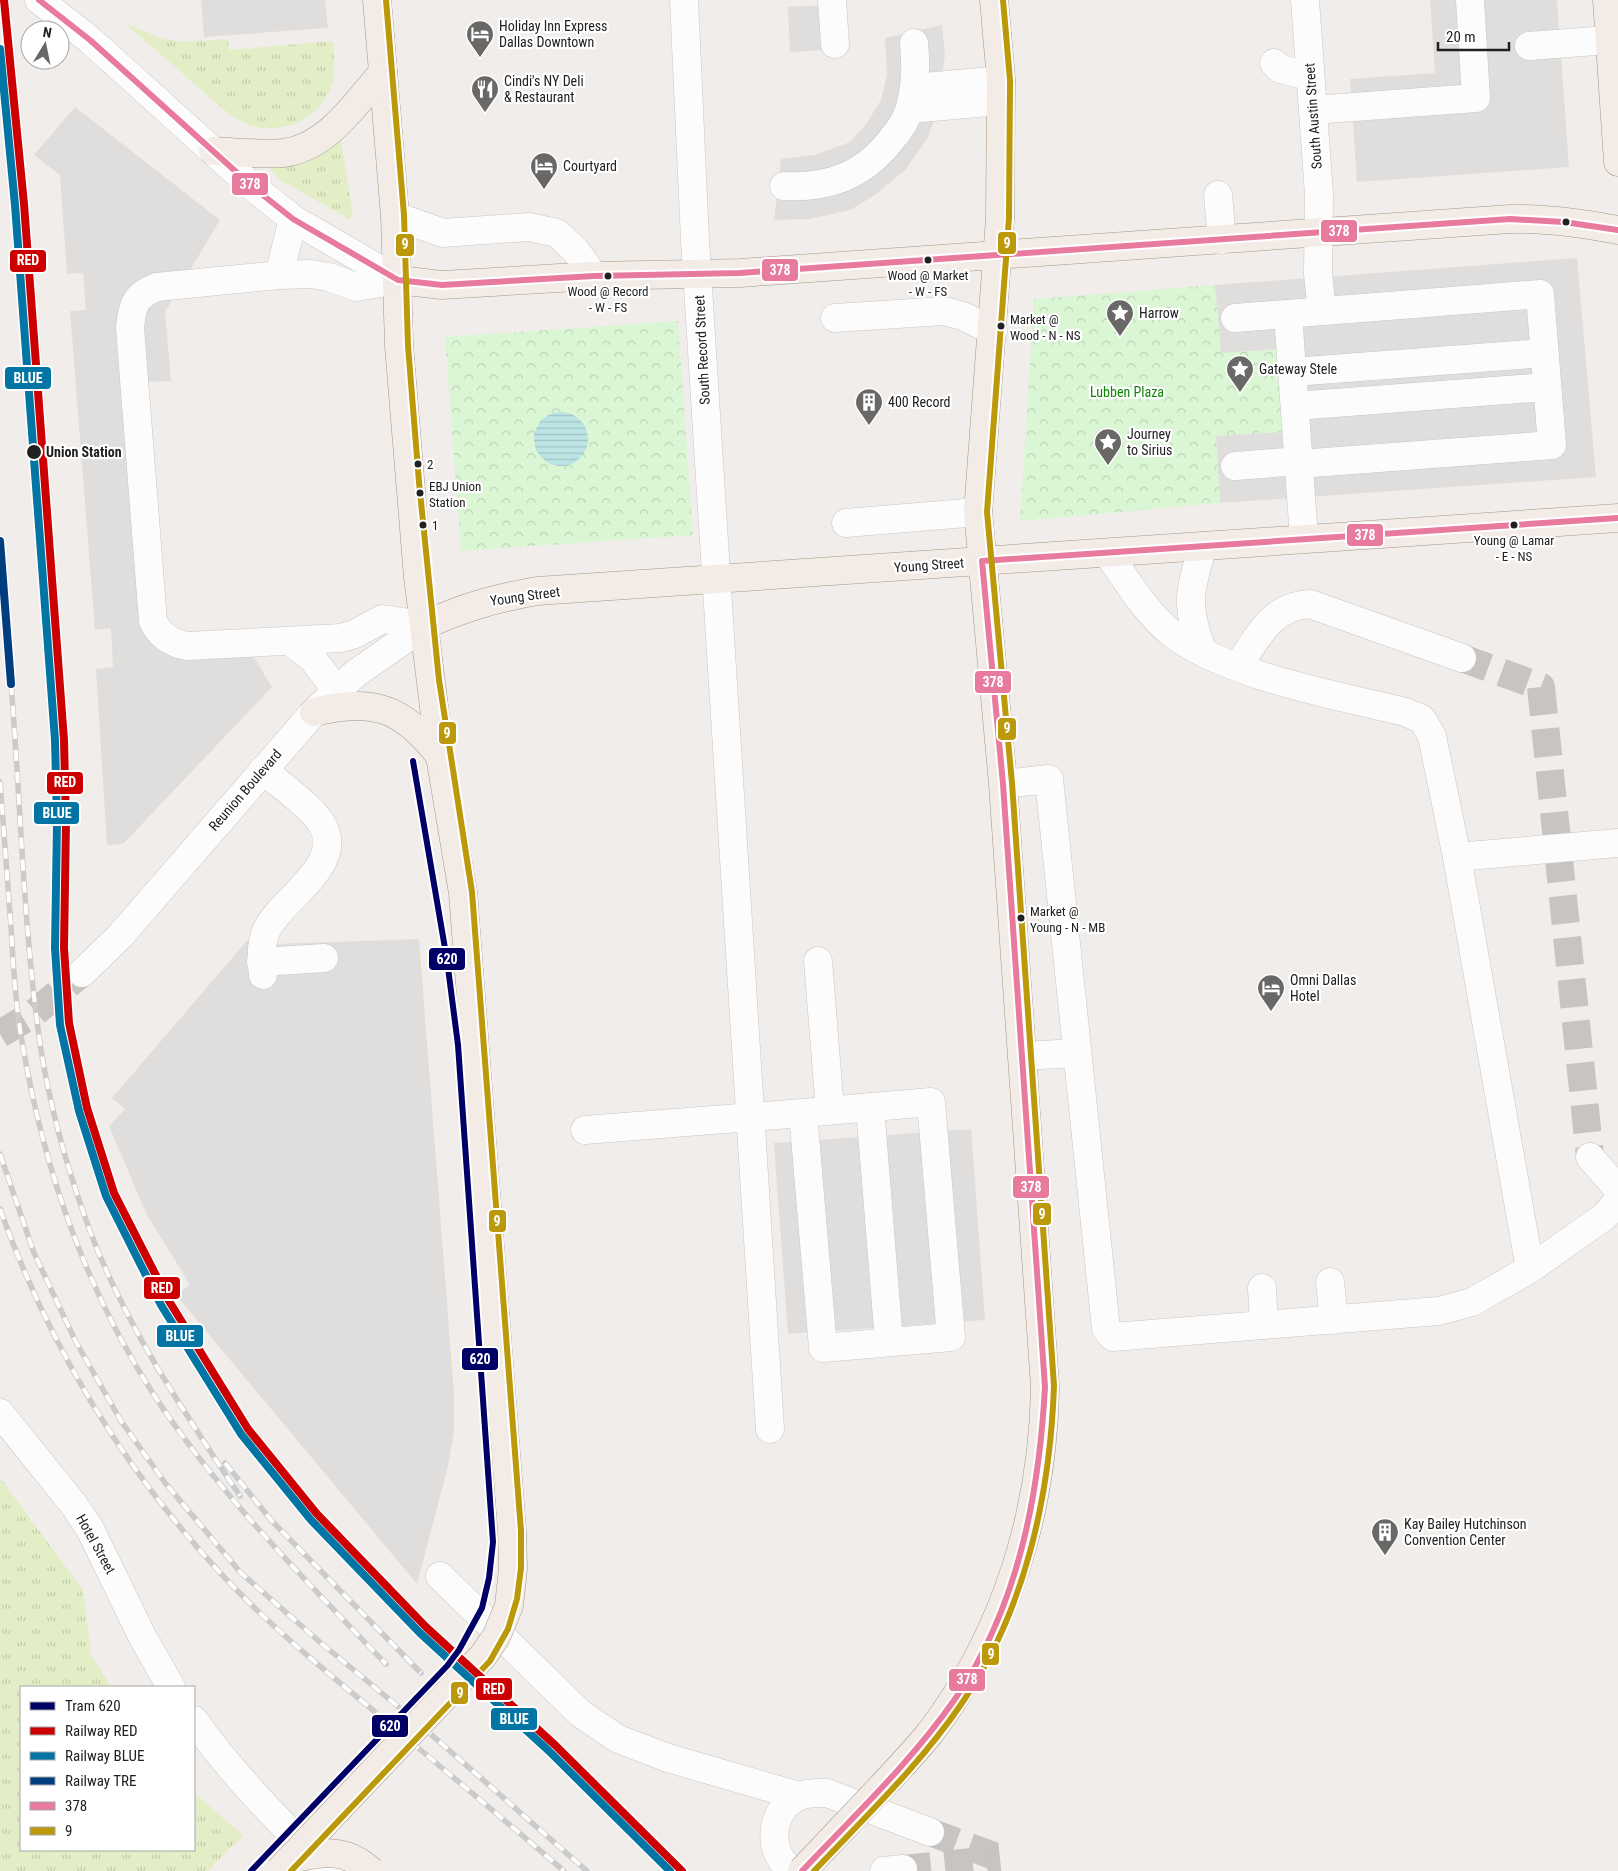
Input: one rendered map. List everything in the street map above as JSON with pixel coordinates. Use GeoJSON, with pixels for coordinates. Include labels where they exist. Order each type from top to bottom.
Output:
{"type":"FeatureCollection","features":[{"type":"Feature","properties":{"kind":"main road"},"geometry":{"type":"LineString","coordinates":[[285,1865],[483,1656],[496,1637],[509,1606],[513,1569],[512,1532],[462,893],[440,756],[417,567],[401,375],[395,216],[377,0]]}},
{"type":"Feature","properties":{"kind":"main road"},"geometry":{"type":"LineString","coordinates":[[802,1871],[890,1779],[935,1726],[968,1677],[994,1626],[1016,1571],[1033,1507],[1044,1431],[1045,1387],[1003,784],[978,512],[1000,218],[1000,90],[994,0]]}},
{"type":"Feature","properties":{"kind":"main road"},"geometry":{"type":"LineString","coordinates":[[1607,0],[1618,162]]}},
{"type":"Feature","properties":{"kind":"main road"},"geometry":{"type":"LineString","coordinates":[[213,151],[283,153],[312,144],[332,129],[383,72]]}},
{"type":"Feature","properties":{"kind":"main road"},"geometry":{"type":"LineString","coordinates":[[398,280],[442,285],[594,276],[740,273],[1540,218],[1579,222],[1618,230]]}},
{"type":"Feature","properties":{"kind":"main road","name":"Young Street"},"geometry":{"type":"LineString","coordinates":[[424,625],[467,606],[495,598],[537,591],[1108,554],[1304,538],[1618,518]]}},
{"type":"Feature","properties":{"kind":"main road"},"geometry":{"type":"LineString","coordinates":[[314,712],[344,705],[367,706],[386,711],[400,717],[418,730],[440,756]]}},
{"type":"Feature","properties":{"kind":"main road"},"geometry":{"type":"LineString","coordinates":[[285,1865],[321,1852],[341,1854],[362,1863],[371,1871]]}},
{"type":"Feature","properties":{"kind":"street"},"geometry":{"type":"LineString","coordinates":[[39,0],[90,40],[254,188],[293,219],[398,280]]}},
{"type":"Feature","properties":{"kind":"street","name":"South Record Street"},"geometry":{"type":"LineString","coordinates":[[684,0],[697,273],[770,1429]]}},
{"type":"Feature","properties":{"kind":"street"},"geometry":{"type":"LineString","coordinates":[[832,0],[835,44]]}},
{"type":"Feature","properties":{"kind":"street","name":"South Austin Street"},"geometry":{"type":"LineString","coordinates":[[1306,0],[1320,232],[1318,274],[1322,311]]}},
{"type":"Feature","properties":{"kind":"street"},"geometry":{"type":"LineString","coordinates":[[1313,110],[1476,98],[1470,0]]}},
{"type":"Feature","properties":{"kind":"street"},"geometry":{"type":"LineString","coordinates":[[1529,46],[1610,40]]}},
{"type":"Feature","properties":{"kind":"street"},"geometry":{"type":"LineString","coordinates":[[784,186],[804,187],[827,184],[866,167],[882,152],[900,129],[912,98],[916,63],[914,43]]}},
{"type":"Feature","properties":{"kind":"street"},"geometry":{"type":"LineString","coordinates":[[1274,64],[1280,69],[1310,76]]}},
{"type":"Feature","properties":{"kind":"street"},"geometry":{"type":"LineString","coordinates":[[912,98],[1000,90]]}},
{"type":"Feature","properties":{"kind":"street"},"geometry":{"type":"LineString","coordinates":[[1218,195],[1222,240]]}},
{"type":"Feature","properties":{"kind":"street"},"geometry":{"type":"LineString","coordinates":[[395,216],[443,233],[530,227],[557,233],[576,251],[594,276]]}},
{"type":"Feature","properties":{"kind":"street"},"geometry":{"type":"LineString","coordinates":[[279,275],[293,219]]}},
{"type":"Feature","properties":{"kind":"street"},"geometry":{"type":"LineString","coordinates":[[398,280],[356,287],[329,277],[311,274],[279,275],[157,287],[145,292],[138,299],[131,313],[130,328],[153,621],[158,632],[174,644],[187,646],[341,638],[355,634],[382,619],[424,625]]}},
{"type":"Feature","properties":{"kind":"street"},"geometry":{"type":"LineString","coordinates":[[1234,466],[1552,445],[1540,294],[1235,318]]}},
{"type":"Feature","properties":{"kind":"street"},"geometry":{"type":"LineString","coordinates":[[835,318],[953,312],[993,331]]}},
{"type":"Feature","properties":{"kind":"street"},"geometry":{"type":"LineString","coordinates":[[1288,314],[1304,538]]}},
{"type":"Feature","properties":{"kind":"street"},"geometry":{"type":"LineString","coordinates":[[1293,372],[1544,353]]}},
{"type":"Feature","properties":{"kind":"street"},"geometry":{"type":"LineString","coordinates":[[1295,406],[1547,387]]}},
{"type":"Feature","properties":{"kind":"street"},"geometry":{"type":"LineString","coordinates":[[846,523],[978,512]]}},
{"type":"Feature","properties":{"kind":"street"},"geometry":{"type":"LineString","coordinates":[[1203,546],[1190,591],[1190,611],[1193,627],[1204,652]]}},
{"type":"Feature","properties":{"kind":"street"},"geometry":{"type":"LineString","coordinates":[[1108,554],[1150,612],[1174,635],[1204,652],[1286,683],[1405,712],[1422,720],[1432,736],[1456,857],[1530,1268]]}},
{"type":"Feature","properties":{"kind":"street"},"geometry":{"type":"LineString","coordinates":[[1238,666],[1274,616],[1297,605],[1310,604],[1462,658]]}},
{"type":"Feature","properties":{"kind":"street","name":"Reunion Boulevard"},"geometry":{"type":"LineString","coordinates":[[82,973],[121,934],[314,712],[355,674],[424,625]]}},
{"type":"Feature","properties":{"kind":"street"},"geometry":{"type":"LineString","coordinates":[[291,642],[312,658],[337,690]]}},
{"type":"Feature","properties":{"kind":"street"},"geometry":{"type":"LineString","coordinates":[[262,770],[319,819],[327,833],[327,848],[322,865],[267,929],[262,945],[262,968],[324,958]]}},
{"type":"Feature","properties":{"kind":"street"},"geometry":{"type":"LineString","coordinates":[[1003,784],[1049,779],[1106,1329],[1113,1337],[1439,1311],[1472,1302],[1530,1268],[1614,1210]]}},
{"type":"Feature","properties":{"kind":"street"},"geometry":{"type":"LineString","coordinates":[[1456,857],[1618,843]]}},
{"type":"Feature","properties":{"kind":"street"},"geometry":{"type":"LineString","coordinates":[[818,961],[830,1110]]}},
{"type":"Feature","properties":{"kind":"street"},"geometry":{"type":"LineString","coordinates":[[1022,1056],[1077,1053]]}},
{"type":"Feature","properties":{"kind":"street"},"geometry":{"type":"LineString","coordinates":[[585,1130],[751,1117],[803,1112],[931,1102],[951,1337],[823,1348],[803,1112]]}},
{"type":"Feature","properties":{"kind":"street"},"geometry":{"type":"LineString","coordinates":[[870,1107],[889,1342]]}},
{"type":"Feature","properties":{"kind":"street"},"geometry":{"type":"LineString","coordinates":[[1590,1157],[1618,1189]]}},
{"type":"Feature","properties":{"kind":"street"},"geometry":{"type":"LineString","coordinates":[[1330,1282],[1334,1320]]}},
{"type":"Feature","properties":{"kind":"street"},"geometry":{"type":"LineString","coordinates":[[1262,1288],[1264,1325]]}},
{"type":"Feature","properties":{"kind":"street","name":"Hotel Street"},"geometry":{"type":"LineString","coordinates":[[1,1417],[74,1505],[90,1529],[142,1636],[170,1686]]}},
{"type":"Feature","properties":{"kind":"street"},"geometry":{"type":"LineString","coordinates":[[440,1576],[581,1714],[618,1739],[668,1758],[799,1796]]}},
{"type":"Feature","properties":{"kind":"street"},"geometry":{"type":"LineString","coordinates":[[195,1721],[210,1743],[266,1809],[329,1871]]}},
{"type":"Feature","properties":{"kind":"street"},"geometry":{"type":"LineString","coordinates":[[794,1871],[781,1858],[775,1845],[774,1830],[778,1816],[787,1804],[799,1796],[813,1792],[827,1794],[930,1832]]}},
{"type":"Feature","properties":{"kind":"green space"},"geometry":{"type":"Polygon","coordinates":[[[123,22],[163,39],[183,42],[228,39],[229,50],[333,41],[334,73],[332,82],[325,100],[309,116],[302,120],[279,128],[263,128],[247,124],[221,107],[123,22]]]}},
{"type":"Feature","properties":{"kind":"green space"},"geometry":{"type":"Polygon","coordinates":[[[341,141],[353,213],[349,219],[280,180],[267,166],[319,155],[341,141]]]}},
{"type":"Feature","properties":{"kind":"green space","name":"Lubben Plaza"},"geometry":{"type":"Polygon","coordinates":[[[1215,285],[1221,353],[1279,348],[1286,432],[1216,436],[1220,503],[1020,521],[1034,299],[1215,285]]]}},
{"type":"Feature","properties":{"kind":"green space"},"geometry":{"type":"Polygon","coordinates":[[[678,321],[693,535],[461,551],[445,337],[678,321]],[[563,412],[546,416],[548,462],[556,465],[574,462],[563,412]]]}},
{"type":"Feature","properties":{"kind":"green space"},"geometry":{"type":"Polygon","coordinates":[[[0,1478],[83,1590],[91,1655],[110,1686],[20,1686],[20,1851],[195,1851],[195,1794],[243,1835],[208,1871],[0,1871],[0,1478]]]}},
{"type":"Feature","properties":{"kind":"shaded area"},"geometry":{"type":"Polygon","coordinates":[[[201,0],[325,0],[328,28],[204,37],[201,0]]]}},
{"type":"Feature","properties":{"kind":"shaded area"},"geometry":{"type":"Polygon","coordinates":[[[1430,0],[1557,0],[1569,167],[1357,182],[1350,79],[1435,73],[1430,0]]]}},
{"type":"Feature","properties":{"kind":"shaded area"},"geometry":{"type":"Polygon","coordinates":[[[842,4],[845,49],[790,52],[788,7],[842,4]]]}},
{"type":"Feature","properties":{"kind":"shaded area"},"geometry":{"type":"Polygon","coordinates":[[[942,25],[945,55],[936,115],[927,139],[906,169],[875,195],[850,210],[810,219],[774,220],[781,159],[815,155],[850,142],[865,126],[881,100],[887,75],[885,38],[942,25]]]}},
{"type":"Feature","properties":{"kind":"shaded area"},"geometry":{"type":"Polygon","coordinates":[[[75,107],[220,220],[165,312],[171,381],[146,382],[168,649],[252,654],[272,687],[123,844],[107,845],[96,669],[113,667],[111,628],[95,630],[70,311],[86,310],[83,273],[67,274],[60,175],[34,155],[75,107]]]}},
{"type":"Feature","properties":{"kind":"shaded area"},"geometry":{"type":"Polygon","coordinates":[[[1577,258],[1596,477],[1220,503],[1216,436],[1285,432],[1279,349],[1221,353],[1215,285],[1577,258]]]}},
{"type":"Feature","properties":{"kind":"shaded area"},"geometry":{"type":"Polygon","coordinates":[[[257,929],[275,944],[419,939],[454,1394],[454,1431],[448,1466],[417,1584],[176,1295],[190,1285],[146,1213],[109,1126],[125,1109],[112,1098],[257,929]]]}},
{"type":"Feature","properties":{"kind":"shaded area"},"geometry":{"type":"Polygon","coordinates":[[[971,1129],[985,1320],[788,1334],[774,1143],[971,1129]]]}},
{"type":"Feature","properties":{"kind":"water"},"geometry":{"type":"Polygon","coordinates":[[[561,412],[571,414],[580,420],[586,429],[588,439],[586,449],[580,458],[571,464],[561,466],[551,464],[542,458],[536,449],[534,439],[536,429],[542,420],[551,414],[561,412]]]}},
{"type":"Feature","properties":{"kind":"tunnel"},"geometry":{"type":"LineString","coordinates":[[1462,658],[1541,687],[1590,1157]]}},
{"type":"Feature","properties":{"kind":"tunnel"},"geometry":{"type":"LineString","coordinates":[[0,1034],[33,1014],[82,973]]}},
{"type":"Feature","properties":{"kind":"tunnel"},"geometry":{"type":"LineString","coordinates":[[930,1832],[994,1856]]}},
{"type":"Feature","properties":{"kind":"tunnel"},"geometry":{"type":"LineString","coordinates":[[903,1869],[1000,1859]]}},
{"type":"Feature","properties":{"kind":"railway"},"geometry":{"type":"LineString","coordinates":[[11,684],[26,913],[35,1005],[45,1071],[65,1156],[85,1217],[115,1290],[175,1396],[240,1496]]}},
{"type":"Feature","properties":{"kind":"railway"},"geometry":{"type":"LineString","coordinates":[[0,782],[14,981],[21,1036],[30,1083],[54,1177],[69,1223],[87,1267],[129,1354],[154,1395],[206,1467],[264,1535],[386,1664]]}},
{"type":"Feature","properties":{"kind":"railway"},"geometry":{"type":"LineString","coordinates":[[0,1154],[34,1253],[76,1342],[121,1421],[166,1484],[241,1573],[321,1643],[418,1723],[587,1871]]}},
{"type":"Feature","properties":{"kind":"railway"},"geometry":{"type":"LineString","coordinates":[[0,1209],[42,1310],[66,1358],[93,1405],[123,1451],[189,1537],[244,1598],[285,1636],[564,1871]]}},
{"type":"Feature","properties":{"kind":"railway"},"geometry":{"type":"LineString","coordinates":[[225,1463],[271,1520],[421,1673]]}},
{"type":"Feature","properties":{"kind":"tram line","name":"620"},"geometry":{"type":"LineString","coordinates":[[251,1871],[447,1666],[459,1650],[482,1608],[489,1578],[493,1542],[458,1045],[447,960],[413,761]]}},
{"type":"Feature","properties":{"kind":"rail line","name":"RED"},"geometry":{"type":"LineString","coordinates":[[4,0],[24,204],[64,740],[66,822],[64,948],[69,1023],[87,1108],[114,1193],[169,1301],[248,1429],[317,1514],[426,1627],[555,1745],[682,1871]]}},
{"type":"Feature","properties":{"kind":"rail line","name":"BLUE"},"geometry":{"type":"LineString","coordinates":[[0,49],[15,205],[55,740],[57,822],[55,948],[60,1025],[79,1111],[106,1196],[161,1305],[241,1434],[311,1520],[420,1633],[549,1751],[670,1871]]}},
{"type":"Feature","properties":{"kind":"rail line","name":"TRE"},"geometry":{"type":"LineString","coordinates":[[0,541],[11,684]]}},
{"type":"Feature","properties":{"kind":"transit line","name":"378"},"geometry":{"type":"LineString","coordinates":[[39,0],[90,40],[254,188],[293,219],[398,280],[442,285],[594,276],[740,273],[1510,219],[1564,222],[1618,230]]}},
{"type":"Feature","properties":{"kind":"transit line","name":"9"},"geometry":{"type":"LineString","coordinates":[[291,1871],[490,1661],[508,1629],[517,1599],[521,1568],[521,1531],[472,892],[439,680],[419,482],[408,346],[404,215],[386,0]]}},
{"type":"Feature","properties":{"kind":"transit line","name":"9"},"geometry":{"type":"LineString","coordinates":[[814,1871],[928,1748],[962,1703],[984,1667],[1018,1591],[1040,1510],[1047,1469],[1054,1386],[1012,783],[987,512],[1009,218],[1010,80],[1003,0]]}},
{"type":"Feature","properties":{"kind":"transit line","name":"378"},"geometry":{"type":"LineString","coordinates":[[802,1871],[882,1788],[920,1745],[955,1699],[977,1664],[995,1627],[1010,1589],[1021,1549],[1037,1469],[1045,1387],[1003,784],[982,561],[1618,518]]}},
{"type":"Feature","properties":{"kind":"place","name":"Holiday Inn Express Dallas Downtown"},"geometry":{"type":"Point","coordinates":[480,58]}},
{"type":"Feature","properties":{"kind":"place","name":"Cindi's NY Deli & Restaurant"},"geometry":{"type":"Point","coordinates":[485,113]}},
{"type":"Feature","properties":{"kind":"place","name":"Courtyard"},"geometry":{"type":"Point","coordinates":[544,190]}},
{"type":"Feature","properties":{"kind":"place","name":"Wood @ Market - W - FS"},"geometry":{"type":"Point","coordinates":[928,260]}},
{"type":"Feature","properties":{"kind":"place","name":"Wood @ Record - W - FS"},"geometry":{"type":"Point","coordinates":[608,276]}},
{"type":"Feature","properties":{"kind":"place","name":"Market @ Wood - N - NS"},"geometry":{"type":"Point","coordinates":[1001,326]}},
{"type":"Feature","properties":{"kind":"place","name":"Harrow"},"geometry":{"type":"Point","coordinates":[1120,337]}},
{"type":"Feature","properties":{"kind":"place","name":"Gateway Stele"},"geometry":{"type":"Point","coordinates":[1240,393]}},
{"type":"Feature","properties":{"kind":"place","name":"400 Record"},"geometry":{"type":"Point","coordinates":[869,426]}},
{"type":"Feature","properties":{"kind":"place","name":"Union Station"},"geometry":{"type":"Point","coordinates":[34,452]}},
{"type":"Feature","properties":{"kind":"place","name":"2"},"geometry":{"type":"Point","coordinates":[418,464]}},
{"type":"Feature","properties":{"kind":"place","name":"Journey to Sirius"},"geometry":{"type":"Point","coordinates":[1108,466]}},
{"type":"Feature","properties":{"kind":"place","name":"EBJ Union Station"},"geometry":{"type":"Point","coordinates":[420,493]}},
{"type":"Feature","properties":{"kind":"place","name":"1"},"geometry":{"type":"Point","coordinates":[423,525]}},
{"type":"Feature","properties":{"kind":"place","name":"Young @ Lamar - E - NS"},"geometry":{"type":"Point","coordinates":[1514,525]}},
{"type":"Feature","properties":{"kind":"place","name":"Market @ Young - N - MB"},"geometry":{"type":"Point","coordinates":[1021,918]}},
{"type":"Feature","properties":{"kind":"place","name":"Omni Dallas Hotel"},"geometry":{"type":"Point","coordinates":[1271,1012]}},
{"type":"Feature","properties":{"kind":"place","name":"Kay Bailey Hutchinson Convention Center"},"geometry":{"type":"Point","coordinates":[1385,1556]}}]}
